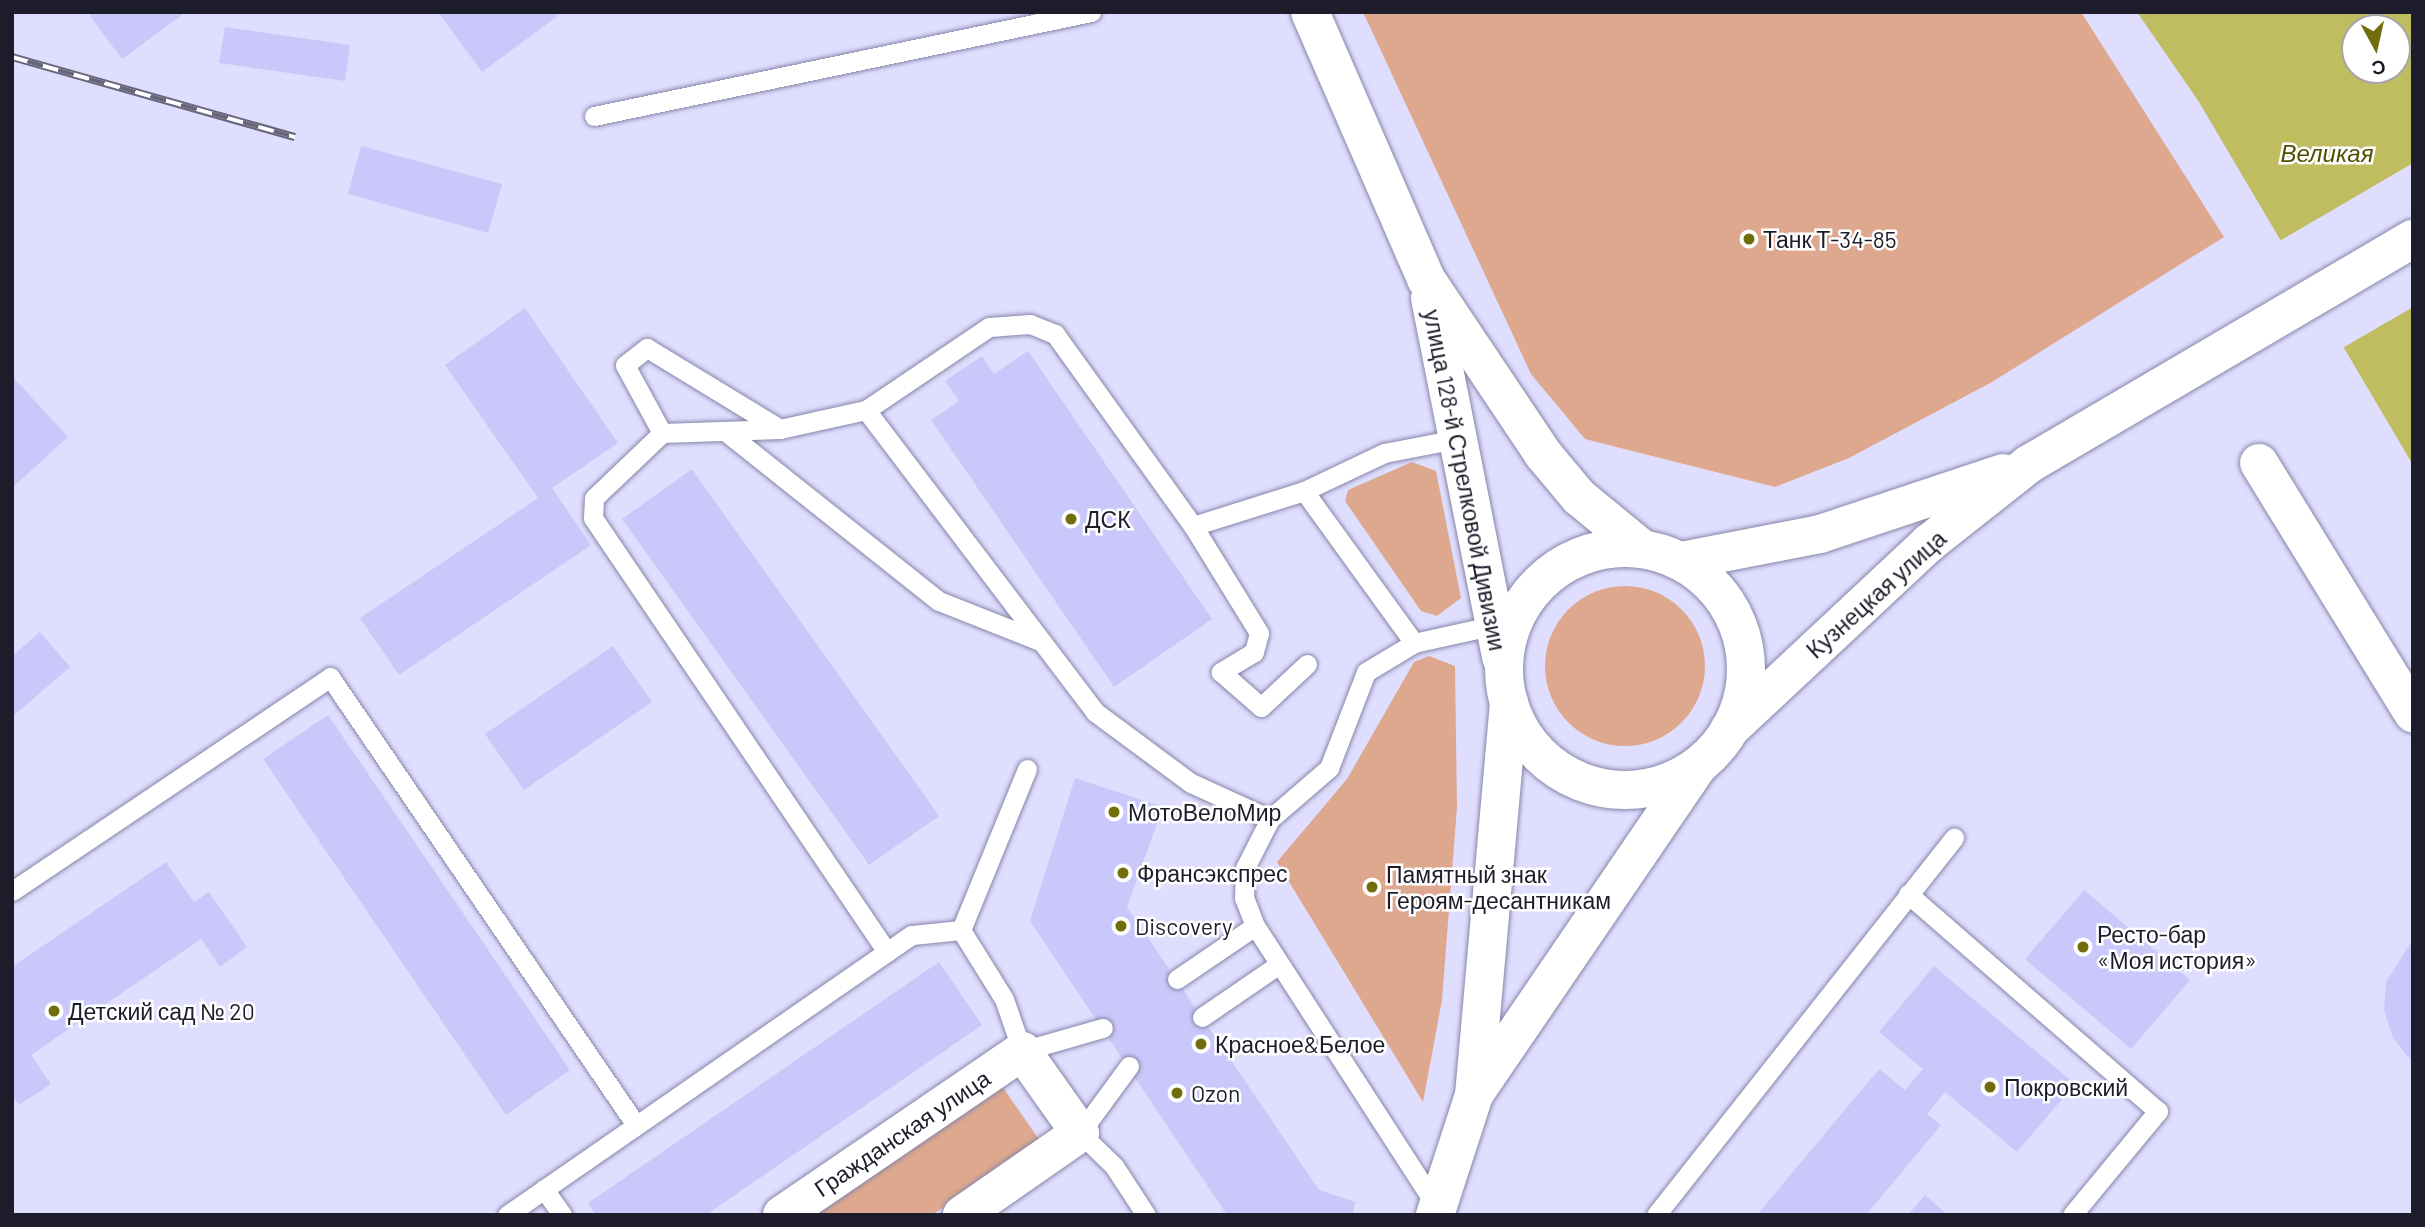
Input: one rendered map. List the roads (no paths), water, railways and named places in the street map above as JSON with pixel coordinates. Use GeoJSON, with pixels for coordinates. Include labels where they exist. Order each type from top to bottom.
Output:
{"type":"FeatureCollection","features":[{"type":"Feature","properties":{"kind":"main road","name":"улица 128-й Стрелковой Дивизии"},"geometry":{"type":"LineString","coordinates":[[1310,12],[1426,279],[1543,454],[1580,497],[1641,548]]}},
{"type":"Feature","properties":{"kind":"main road","name":"Кузнецкая улица"},"geometry":{"type":"LineString","coordinates":[[1729,730],[1929,543],[2029,464],[2413,239]]}},
{"type":"Feature","properties":{"kind":"main road","name":"улица 128-й Стрелковой Дивизии"},"geometry":{"type":"LineString","coordinates":[[1426,279],[1507,692]]}},
{"type":"Feature","properties":{"kind":"main road"},"geometry":{"type":"LineString","coordinates":[[2259,463],[2413,713]]}},
{"type":"Feature","properties":{"kind":"main road","name":"Кузнецкая улица"},"geometry":{"type":"LineString","coordinates":[[1681,561],[1820,534],[2029,464]]}},
{"type":"Feature","properties":{"kind":"main road"},"geometry":{"type":"LineString","coordinates":[[1438,1212],[1474,1095],[1511,627],[1540,581],[1587,554],[1641,548],[1681,561],[1704,576],[1741,635],[1746,677],[1729,730],[1699,764],[1474,1095]]}},
{"type":"Feature","properties":{"kind":"main road"},"geometry":{"type":"LineString","coordinates":[[1507,692],[1542,757],[1598,787],[1661,784],[1699,764]]}},
{"type":"Feature","properties":{"kind":"main road"},"geometry":{"type":"LineString","coordinates":[[962,1215],[1080,1133],[1022,1051]]}},
{"type":"Feature","properties":{"kind":"main road","name":"Гражданская улица"},"geometry":{"type":"LineString","coordinates":[[782,1215],[1022,1051]]}},
{"type":"Feature","properties":{"kind":"lane"},"geometry":{"type":"LineString","coordinates":[[594,116],[1091,12]]}},
{"type":"Feature","properties":{"kind":"lane"},"geometry":{"type":"LineString","coordinates":[[887,951],[593,518],[594,498],[662,433],[780,429],[866,410],[989,327],[1030,324],[1055,334],[1193,526],[1259,633],[1254,652],[1221,672],[1261,707],[1307,664]]}},
{"type":"Feature","properties":{"kind":"lane"},"geometry":{"type":"LineString","coordinates":[[662,433],[625,365],[647,348],[780,429]]}},
{"type":"Feature","properties":{"kind":"lane"},"geometry":{"type":"LineString","coordinates":[[866,410],[1095,712],[1191,783],[1270,819]]}},
{"type":"Feature","properties":{"kind":"lane"},"geometry":{"type":"LineString","coordinates":[[725,431],[939,601],[1041,641]]}},
{"type":"Feature","properties":{"kind":"lane"},"geometry":{"type":"LineString","coordinates":[[1193,526],[1304,491],[1384,453],[1457,439]]}},
{"type":"Feature","properties":{"kind":"lane"},"geometry":{"type":"LineString","coordinates":[[1304,491],[1414,643]]}},
{"type":"Feature","properties":{"kind":"lane"},"geometry":{"type":"LineString","coordinates":[[1438,1212],[1255,926],[1244,898],[1244,868],[1270,819],[1329,768],[1366,671],[1414,643],[1495,625]]}},
{"type":"Feature","properties":{"kind":"lane"},"geometry":{"type":"LineString","coordinates":[[12,891],[330,677],[636,1125]]}},
{"type":"Feature","properties":{"kind":"lane"},"geometry":{"type":"LineString","coordinates":[[961,930],[1027,769]]}},
{"type":"Feature","properties":{"kind":"lane"},"geometry":{"type":"LineString","coordinates":[[1656,1215],[1954,837]]}},
{"type":"Feature","properties":{"kind":"lane"},"geometry":{"type":"LineString","coordinates":[[1908,894],[2158,1111],[2072,1215]]}},
{"type":"Feature","properties":{"kind":"lane"},"geometry":{"type":"LineString","coordinates":[[1177,979],[1255,926]]}},
{"type":"Feature","properties":{"kind":"lane"},"geometry":{"type":"LineString","coordinates":[[507,1215],[912,935],[961,930]]}},
{"type":"Feature","properties":{"kind":"lane"},"geometry":{"type":"LineString","coordinates":[[961,930],[1004,999],[1022,1051],[1103,1028]]}},
{"type":"Feature","properties":{"kind":"lane"},"geometry":{"type":"LineString","coordinates":[[1202,1017],[1278,965]]}},
{"type":"Feature","properties":{"kind":"lane"},"geometry":{"type":"LineString","coordinates":[[1129,1066],[1080,1133],[1114,1166],[1146,1215]]}},
{"type":"Feature","properties":{"kind":"lane"},"geometry":{"type":"LineString","coordinates":[[544,1189],[562,1215]]}},
{"type":"Feature","properties":{"kind":"water","name":"Великая"},"geometry":{"type":"Polygon","coordinates":[[[2137,12],[2413,12],[2413,465],[2199,102],[2137,12]]]}},
{"type":"Feature","properties":{"kind":"railway"},"geometry":{"type":"LineString","coordinates":[[12,57],[295,137]]}},
{"type":"Feature","properties":{"kind":"place","name":"Танк Т-34-85"},"geometry":{"type":"Point","coordinates":[1749,239]}},
{"type":"Feature","properties":{"kind":"place","name":"ДСК"},"geometry":{"type":"Point","coordinates":[1071,519]}},
{"type":"Feature","properties":{"kind":"place","name":"МотоВелоМир"},"geometry":{"type":"Point","coordinates":[1114,812]}},
{"type":"Feature","properties":{"kind":"place","name":"Франсэкспрес"},"geometry":{"type":"Point","coordinates":[1123,873]}},
{"type":"Feature","properties":{"kind":"place","name":"Памятный знак Героям-десантникам"},"geometry":{"type":"Point","coordinates":[1372,887]}},
{"type":"Feature","properties":{"kind":"place","name":"Discovery"},"geometry":{"type":"Point","coordinates":[1121,926]}},
{"type":"Feature","properties":{"kind":"place","name":"Ресто-бар «Моя история»"},"geometry":{"type":"Point","coordinates":[2083,947]}},
{"type":"Feature","properties":{"kind":"place","name":"Детский сад № 20"},"geometry":{"type":"Point","coordinates":[54,1011]}},
{"type":"Feature","properties":{"kind":"place","name":"Красное&Белое"},"geometry":{"type":"Point","coordinates":[1201,1044]}},
{"type":"Feature","properties":{"kind":"place","name":"Покровский"},"geometry":{"type":"Point","coordinates":[1990,1087]}},
{"type":"Feature","properties":{"kind":"place","name":"Ozon"},"geometry":{"type":"Point","coordinates":[1177,1093]}}]}
